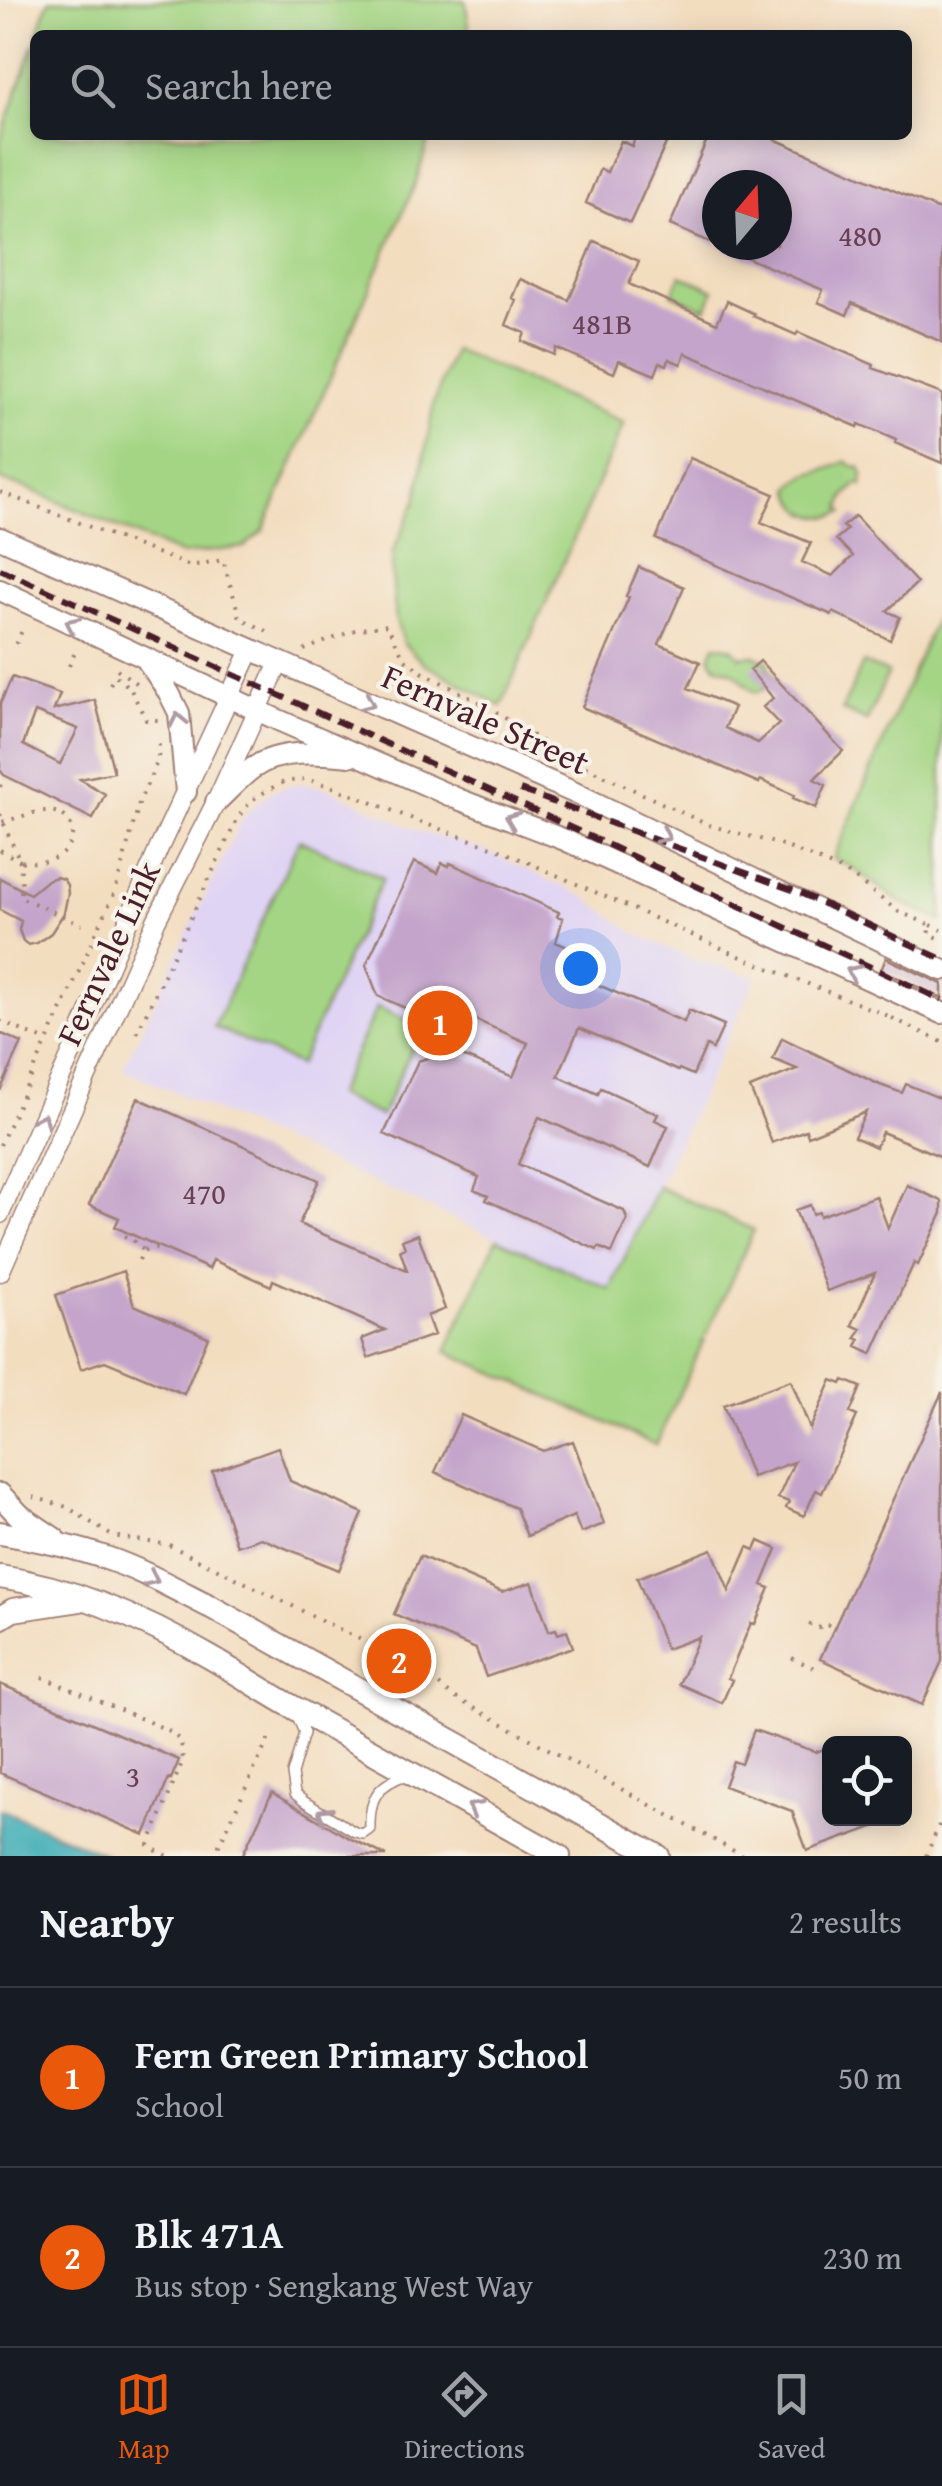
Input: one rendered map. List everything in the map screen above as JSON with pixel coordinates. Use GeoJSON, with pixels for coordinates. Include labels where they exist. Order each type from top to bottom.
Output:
{"type":"FeatureCollection","features":[{"type":"Feature","properties":{"kind":"main road"},"geometry":{"type":"LineString","coordinates":[[0,1495],[20,1516],[61,1544]]}},
{"type":"Feature","properties":{"kind":"main road"},"geometry":{"type":"LineString","coordinates":[[0,1533],[61,1544],[110,1559],[211,1607],[658,1856]]}},
{"type":"Feature","properties":{"kind":"main road"},"geometry":{"type":"LineString","coordinates":[[0,1578],[89,1598],[210,1656],[294,1708],[559,1856]]}},
{"type":"Feature","properties":{"kind":"main road"},"geometry":{"type":"LineString","coordinates":[[0,1618],[12,1610],[89,1598]]}},
{"type":"Feature","properties":{"kind":"street","name":"Fernvale Street"},"geometry":{"type":"LineString","coordinates":[[0,538],[575,793],[942,970]]}},
{"type":"Feature","properties":{"kind":"street"},"geometry":{"type":"LineString","coordinates":[[0,590],[458,800],[565,840],[942,1013]]}},
{"type":"Feature","properties":{"kind":"street","name":"Fernvale Link"},"geometry":{"type":"LineString","coordinates":[[0,1214],[159,848],[251,650]]}},
{"type":"Feature","properties":{"kind":"street"},"geometry":{"type":"LineString","coordinates":[[145,657],[179,714],[186,792]]}},
{"type":"Feature","properties":{"kind":"street","name":"Fernvale Link"},"geometry":{"type":"LineString","coordinates":[[0,1272],[156,921],[279,663]]}},
{"type":"Feature","properties":{"kind":"street"},"geometry":{"type":"LineString","coordinates":[[216,802],[254,766],[276,758],[298,753],[366,757]]}},
{"type":"Feature","properties":{"kind":"lane"},"geometry":{"type":"LineString","coordinates":[[294,1708],[304,1733],[292,1774],[295,1794],[355,1832],[363,1834],[370,1829],[375,1794],[389,1781],[413,1773]]}},
{"type":"Feature","properties":{"kind":"path"},"geometry":{"type":"LineString","coordinates":[[0,492],[190,566],[223,560],[240,618]]}},
{"type":"Feature","properties":{"kind":"path"},"geometry":{"type":"LineString","coordinates":[[16,644],[24,624]]}},
{"type":"Feature","properties":{"kind":"path"},"geometry":{"type":"LineString","coordinates":[[306,651],[355,630],[388,625],[404,658],[422,672],[488,707],[569,758],[708,825],[782,844],[846,872],[899,912],[942,930]]}},
{"type":"Feature","properties":{"kind":"path"},"geometry":{"type":"LineString","coordinates":[[69,666],[77,648]]}},
{"type":"Feature","properties":{"kind":"path"},"geometry":{"type":"LineString","coordinates":[[112,666],[141,687]]}},
{"type":"Feature","properties":{"kind":"path"},"geometry":{"type":"LineString","coordinates":[[110,684],[115,676],[130,688],[146,720],[158,720]]}},
{"type":"Feature","properties":{"kind":"path"},"geometry":{"type":"LineString","coordinates":[[0,1145],[115,892],[140,800],[158,760],[160,736]]}},
{"type":"Feature","properties":{"kind":"path"},"geometry":{"type":"LineString","coordinates":[[137,1033],[238,816],[266,791],[284,782],[305,779],[500,850],[942,1042]]}},
{"type":"Feature","properties":{"kind":"path"},"geometry":{"type":"LineString","coordinates":[[0,850],[20,861],[42,862],[70,848],[72,829],[66,818],[43,811],[1,822]]}},
{"type":"Feature","properties":{"kind":"path"},"geometry":{"type":"LineString","coordinates":[[0,814],[20,861],[20,897],[82,925]]}},
{"type":"Feature","properties":{"kind":"path"},"geometry":{"type":"LineString","coordinates":[[932,925],[928,934],[939,938]]}},
{"type":"Feature","properties":{"kind":"path"},"geometry":{"type":"LineString","coordinates":[[891,1018],[894,1008]]}},
{"type":"Feature","properties":{"kind":"path"},"geometry":{"type":"LineString","coordinates":[[0,1021],[47,1042]]}},
{"type":"Feature","properties":{"kind":"path"},"geometry":{"type":"LineString","coordinates":[[124,1236],[144,1250]]}},
{"type":"Feature","properties":{"kind":"path"},"geometry":{"type":"LineString","coordinates":[[138,1260],[144,1250],[163,1251]]}},
{"type":"Feature","properties":{"kind":"path"},"geometry":{"type":"LineString","coordinates":[[30,1496],[67,1507],[112,1536],[169,1545],[418,1668],[454,1697],[743,1856]]}},
{"type":"Feature","properties":{"kind":"path"},"geometry":{"type":"LineString","coordinates":[[810,1624],[819,1628],[824,1623],[830,1626]]}},
{"type":"Feature","properties":{"kind":"path"},"geometry":{"type":"LineString","coordinates":[[792,1658],[814,1668]]}},
{"type":"Feature","properties":{"kind":"path"},"geometry":{"type":"LineString","coordinates":[[412,1678],[418,1668]]}},
{"type":"Feature","properties":{"kind":"path"},"geometry":{"type":"LineString","coordinates":[[42,1677],[168,1730],[180,1741],[184,1760],[149,1845],[168,1856]]}},
{"type":"Feature","properties":{"kind":"path"},"geometry":{"type":"LineString","coordinates":[[214,1856],[270,1736]]}},
{"type":"Feature","properties":{"kind":"path"},"geometry":{"type":"LineString","coordinates":[[926,1856],[942,1818]]}},
{"type":"Feature","properties":{"kind":"shaded area"},"geometry":{"type":"Polygon","coordinates":[[[298,783],[327,788],[418,831],[484,850],[585,897],[636,934],[691,958],[756,977],[610,1290],[123,1069],[243,816],[270,792],[298,783]]]}},
{"type":"Feature","properties":{"kind":"green space"},"geometry":{"type":"Polygon","coordinates":[[[49,0],[465,0],[469,26],[467,30],[39,30],[49,0]]]}},
{"type":"Feature","properties":{"kind":"green space"},"geometry":{"type":"Polygon","coordinates":[[[30,55],[30,140],[429,140],[416,182],[263,531],[244,547],[182,555],[0,480],[0,141],[30,55]]]}},
{"type":"Feature","properties":{"kind":"green space"},"geometry":{"type":"Polygon","coordinates":[[[681,275],[714,290],[706,309],[672,294],[681,275]]]}},
{"type":"Feature","properties":{"kind":"green space"},"geometry":{"type":"Polygon","coordinates":[[[454,350],[624,423],[501,706],[423,663],[403,643],[396,620],[393,552],[417,498],[434,402],[454,350]]]}},
{"type":"Feature","properties":{"kind":"green space"},"geometry":{"type":"Polygon","coordinates":[[[846,461],[860,467],[863,474],[862,485],[857,484],[845,496],[841,509],[844,512],[818,516],[798,505],[791,488],[797,482],[846,461]]]}},
{"type":"Feature","properties":{"kind":"green space"},"geometry":{"type":"Polygon","coordinates":[[[942,604],[942,921],[898,901],[848,865],[833,859],[942,604]]]}},
{"type":"Feature","properties":{"kind":"green space"},"geometry":{"type":"Polygon","coordinates":[[[715,645],[732,648],[741,657],[753,655],[768,661],[777,679],[764,689],[752,690],[736,674],[716,666],[710,657],[715,645]]]}},
{"type":"Feature","properties":{"kind":"green space"},"geometry":{"type":"Polygon","coordinates":[[[863,663],[888,673],[867,721],[842,710],[863,663]]]}},
{"type":"Feature","properties":{"kind":"green space"},"geometry":{"type":"Polygon","coordinates":[[[299,840],[383,878],[299,1065],[214,1027],[299,840]]]}},
{"type":"Feature","properties":{"kind":"green space"},"geometry":{"type":"Polygon","coordinates":[[[377,1007],[422,1027],[381,1116],[336,1095],[377,1007]]]}},
{"type":"Feature","properties":{"kind":"green space"},"geometry":{"type":"Polygon","coordinates":[[[658,1187],[754,1230],[656,1445],[446,1351],[497,1239],[610,1289],[658,1187]]]}},
{"type":"Feature","properties":{"kind":"water"},"geometry":{"type":"Polygon","coordinates":[[[0,1809],[107,1856],[0,1856],[0,1809]]]}},
{"type":"Feature","properties":{"kind":"building"},"geometry":{"type":"Polygon","coordinates":[[[634,140],[668,140],[630,223],[586,203],[600,169],[607,172],[621,141],[632,146],[634,140]]]}},
{"type":"Feature","properties":{"kind":"building"},"geometry":{"type":"Polygon","coordinates":[[[707,140],[777,140],[942,211],[942,342],[852,303],[847,315],[818,302],[823,290],[752,260],[792,260],[792,170],[702,170],[702,239],[670,225],[707,140]]]}},
{"type":"Feature","properties":{"kind":"building"},"geometry":{"type":"Polygon","coordinates":[[[594,241],[639,261],[629,284],[717,323],[727,301],[796,335],[798,332],[874,365],[873,368],[942,394],[942,463],[859,424],[858,427],[685,353],[681,364],[669,359],[667,365],[660,362],[655,375],[619,360],[614,373],[556,348],[554,355],[522,341],[525,333],[506,325],[520,279],[569,300],[594,241]]]}},
{"type":"Feature","properties":{"kind":"building"},"geometry":{"type":"Polygon","coordinates":[[[690,458],[774,494],[761,522],[811,543],[802,562],[833,576],[853,556],[836,539],[855,516],[917,583],[887,611],[900,617],[890,640],[833,612],[832,615],[656,539],[690,458]]]}},
{"type":"Feature","properties":{"kind":"building"},"geometry":{"type":"Polygon","coordinates":[[[639,567],[684,587],[659,644],[700,662],[688,688],[734,707],[725,728],[758,743],[779,724],[763,707],[773,698],[750,670],[760,661],[843,751],[814,779],[826,785],[816,808],[760,780],[759,783],[582,707],[639,567]]]}},
{"type":"Feature","properties":{"kind":"building"},"geometry":{"type":"Polygon","coordinates":[[[12,677],[60,694],[54,710],[95,700],[114,772],[80,779],[105,794],[93,819],[4,775],[0,770],[0,704],[12,677]],[[35,712],[23,745],[60,764],[78,729],[35,712]]]}},
{"type":"Feature","properties":{"kind":"building"},"geometry":{"type":"Polygon","coordinates":[[[414,862],[438,873],[442,863],[450,863],[559,912],[557,916],[563,918],[556,942],[598,961],[589,981],[684,1022],[689,1010],[724,1025],[713,1049],[706,1046],[693,1075],[579,1028],[558,1076],[598,1094],[601,1088],[658,1114],[655,1120],[668,1126],[650,1167],[539,1117],[518,1164],[624,1211],[627,1219],[612,1253],[599,1247],[597,1250],[486,1200],[488,1196],[474,1190],[479,1177],[384,1134],[418,1061],[442,1053],[438,1041],[458,1049],[462,1056],[513,1077],[528,1043],[435,1002],[443,1025],[378,996],[366,965],[414,862]]]}},
{"type":"Feature","properties":{"kind":"building"},"geometry":{"type":"Polygon","coordinates":[[[56,877],[67,885],[64,913],[51,933],[28,945],[19,930],[21,921],[0,910],[0,878],[30,894],[56,877]]]}},
{"type":"Feature","properties":{"kind":"building"},"geometry":{"type":"Polygon","coordinates":[[[886,958],[942,984],[942,998],[881,970],[886,958]]]}},
{"type":"Feature","properties":{"kind":"building"},"geometry":{"type":"Polygon","coordinates":[[[0,1033],[22,1043],[0,1091],[0,1033]]]}},
{"type":"Feature","properties":{"kind":"building"},"geometry":{"type":"Polygon","coordinates":[[[782,1038],[880,1085],[902,1093],[906,1084],[942,1099],[942,1157],[882,1132],[876,1147],[854,1137],[866,1112],[808,1136],[806,1130],[772,1143],[750,1088],[797,1069],[773,1059],[782,1038]]]}},
{"type":"Feature","properties":{"kind":"building"},"geometry":{"type":"Polygon","coordinates":[[[138,1098],[319,1180],[299,1224],[407,1270],[400,1250],[405,1248],[402,1240],[418,1234],[445,1309],[427,1316],[434,1335],[368,1358],[362,1339],[385,1330],[273,1280],[271,1286],[213,1260],[209,1269],[115,1227],[119,1218],[89,1205],[138,1098]]]}},
{"type":"Feature","properties":{"kind":"building"},"geometry":{"type":"Polygon","coordinates":[[[907,1185],[942,1201],[942,1213],[872,1354],[857,1347],[861,1329],[852,1325],[875,1273],[827,1291],[795,1210],[810,1205],[813,1214],[819,1212],[820,1216],[876,1196],[888,1228],[907,1185]]]}},
{"type":"Feature","properties":{"kind":"building"},"geometry":{"type":"Polygon","coordinates":[[[123,1271],[134,1305],[208,1337],[184,1394],[105,1361],[81,1369],[56,1295],[123,1271]]]}},
{"type":"Feature","properties":{"kind":"building"},"geometry":{"type":"Polygon","coordinates":[[[791,1380],[810,1429],[832,1380],[861,1387],[850,1413],[857,1416],[822,1493],[816,1490],[804,1516],[786,1508],[789,1502],[778,1498],[794,1462],[752,1477],[723,1405],[791,1380]]]}},
{"type":"Feature","properties":{"kind":"building"},"geometry":{"type":"Polygon","coordinates":[[[942,1392],[942,1661],[922,1705],[820,1659],[942,1392]]]}},
{"type":"Feature","properties":{"kind":"building"},"geometry":{"type":"Polygon","coordinates":[[[461,1415],[543,1451],[573,1441],[604,1524],[581,1533],[574,1516],[527,1536],[516,1508],[435,1472],[461,1415]]]}},
{"type":"Feature","properties":{"kind":"building"},"geometry":{"type":"Polygon","coordinates":[[[278,1447],[290,1481],[363,1513],[339,1570],[261,1538],[237,1546],[212,1471],[278,1447]]]}},
{"type":"Feature","properties":{"kind":"building"},"geometry":{"type":"Polygon","coordinates":[[[759,1541],[777,1549],[762,1585],[770,1588],[728,1678],[732,1680],[722,1703],[679,1684],[699,1637],[666,1649],[637,1578],[712,1549],[729,1591],[748,1547],[755,1550],[759,1541]]]}},
{"type":"Feature","properties":{"kind":"building"},"geometry":{"type":"Polygon","coordinates":[[[420,1556],[502,1592],[532,1582],[549,1631],[567,1631],[573,1647],[486,1677],[476,1649],[394,1614],[420,1556]]]}},
{"type":"Feature","properties":{"kind":"building"},"geometry":{"type":"Polygon","coordinates":[[[0,1684],[179,1760],[145,1835],[0,1773],[0,1684]]]}},
{"type":"Feature","properties":{"kind":"building"},"geometry":{"type":"Polygon","coordinates":[[[754,1730],[816,1752],[822,1750],[822,1826],[876,1826],[807,1851],[792,1811],[724,1786],[733,1761],[741,1764],[754,1730]]]}},
{"type":"Feature","properties":{"kind":"building"},"geometry":{"type":"Polygon","coordinates":[[[272,1793],[351,1839],[387,1856],[242,1856],[272,1793]]]}},
{"type":"Feature","properties":{"kind":"railway"},"geometry":{"type":"LineString","coordinates":[[0,569],[942,1000]]}},
{"type":"Feature","properties":{"kind":"railway"},"geometry":{"type":"LineString","coordinates":[[520,790],[798,892],[942,959]]}},
{"type":"Feature","properties":{"kind":"place","name":"Fern Green Primary School"},"geometry":{"type":"Point","coordinates":[440,1023]}},
{"type":"Feature","properties":{"kind":"place","name":"Blk 471A"},"geometry":{"type":"Point","coordinates":[399,1661]}}]}
